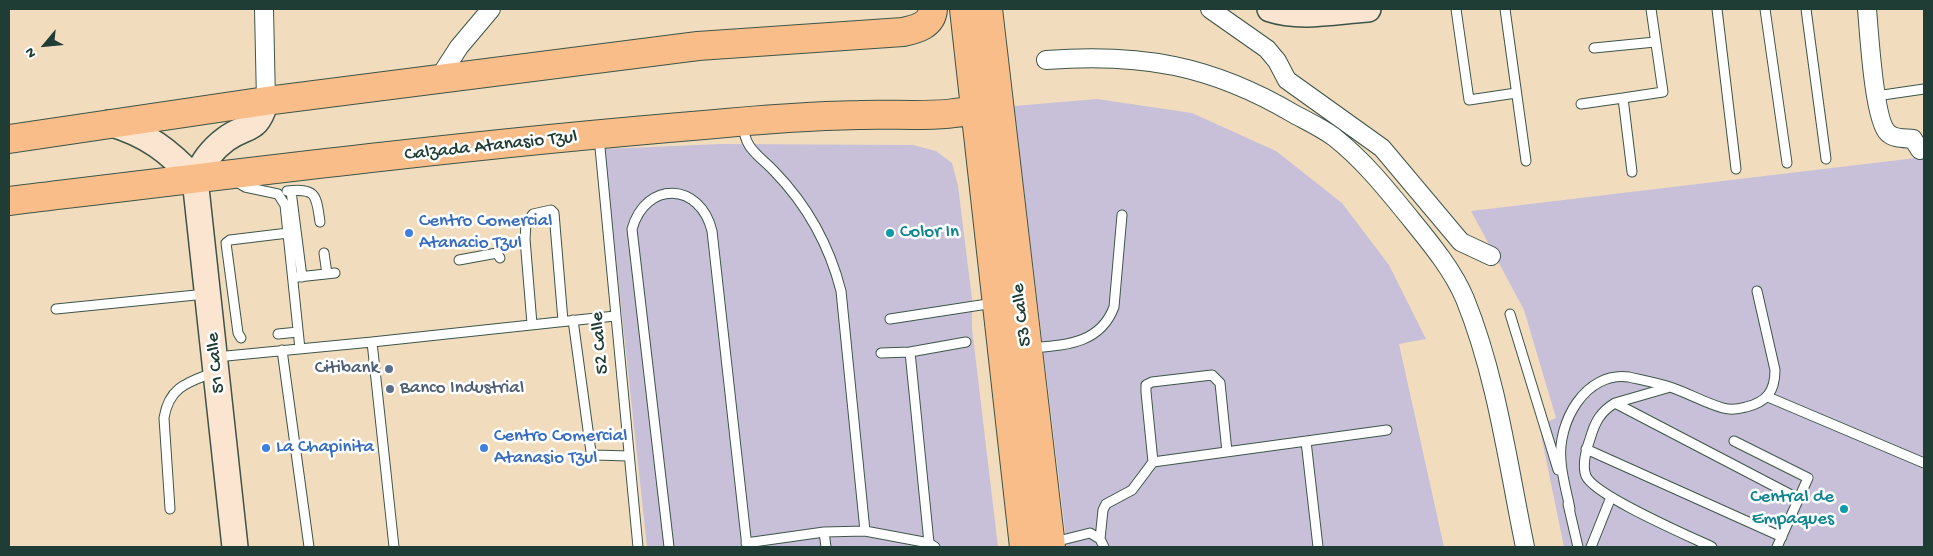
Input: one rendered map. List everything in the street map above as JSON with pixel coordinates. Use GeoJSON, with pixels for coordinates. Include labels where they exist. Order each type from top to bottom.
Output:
{"type":"FeatureCollection","features":[{"type":"Feature","properties":{"kind":"main road"},"geometry":{"type":"LineString","coordinates":[[964,9],[980,53],[985,95]]}},
{"type":"Feature","properties":{"kind":"main road"},"geometry":{"type":"LineString","coordinates":[[980,53],[988,9]]}},
{"type":"Feature","properties":{"kind":"main road"},"geometry":{"type":"LineString","coordinates":[[9,139],[109,123],[698,46],[903,32],[926,19]]}},
{"type":"Feature","properties":{"kind":"main road","name":"Calzada Atanasio Tzul"},"geometry":{"type":"LineString","coordinates":[[9,201],[226,175],[744,122],[859,115],[925,115],[985,95]]}},
{"type":"Feature","properties":{"kind":"main road","name":"53 Calle"},"geometry":{"type":"LineString","coordinates":[[985,95],[985,199],[997,303],[1014,349]]}},
{"type":"Feature","properties":{"kind":"main road","name":"53 Calle"},"geometry":{"type":"LineString","coordinates":[[985,95],[1037,544]]}},
{"type":"Feature","properties":{"kind":"main road"},"geometry":{"type":"LineString","coordinates":[[925,115],[944,122],[962,134],[972,153],[985,199]]}},
{"type":"Feature","properties":{"kind":"street"},"geometry":{"type":"LineString","coordinates":[[109,123],[125,127],[153,140],[173,155],[195,179],[204,160],[214,150],[228,138],[249,129],[261,119],[266,102],[264,9]]}},
{"type":"Feature","properties":{"kind":"street"},"geometry":{"type":"LineString","coordinates":[[437,81],[459,47],[491,9]]}},
{"type":"Feature","properties":{"kind":"street"},"geometry":{"type":"LineString","coordinates":[[1210,9],[1267,49],[1277,61],[1288,80],[1382,148],[1461,242],[1491,256]]}},
{"type":"Feature","properties":{"kind":"street"},"geometry":{"type":"LineString","coordinates":[[1270,9],[1281,13],[1368,9]]}},
{"type":"Feature","properties":{"kind":"street"},"geometry":{"type":"LineString","coordinates":[[1867,9],[1878,112],[1883,129],[1889,135],[1897,138],[1913,139],[1920,150]]}},
{"type":"Feature","properties":{"kind":"street"},"geometry":{"type":"LineString","coordinates":[[1046,60],[1113,57],[1175,64],[1218,76],[1268,98],[1334,137],[1370,170],[1442,260],[1464,297],[1486,361],[1525,547]]}},
{"type":"Feature","properties":{"kind":"street","name":"51 Calle"},"geometry":{"type":"LineString","coordinates":[[195,179],[217,364],[235,547]]}},
{"type":"Feature","properties":{"kind":"lane"},"geometry":{"type":"LineString","coordinates":[[1456,9],[1469,100],[1516,92]]}},
{"type":"Feature","properties":{"kind":"lane"},"geometry":{"type":"LineString","coordinates":[[1504,9],[1526,161]]}},
{"type":"Feature","properties":{"kind":"lane"},"geometry":{"type":"LineString","coordinates":[[1581,104],[1663,92],[1651,9]]}},
{"type":"Feature","properties":{"kind":"lane"},"geometry":{"type":"LineString","coordinates":[[1717,9],[1736,170]]}},
{"type":"Feature","properties":{"kind":"lane"},"geometry":{"type":"LineString","coordinates":[[1765,9],[1787,163]]}},
{"type":"Feature","properties":{"kind":"lane"},"geometry":{"type":"LineString","coordinates":[[1806,9],[1826,159]]}},
{"type":"Feature","properties":{"kind":"lane"},"geometry":{"type":"LineString","coordinates":[[1594,48],[1655,42]]}},
{"type":"Feature","properties":{"kind":"lane"},"geometry":{"type":"LineString","coordinates":[[1876,96],[1924,89]]}},
{"type":"Feature","properties":{"kind":"lane"},"geometry":{"type":"LineString","coordinates":[[1623,98],[1632,172]]}},
{"type":"Feature","properties":{"kind":"lane"},"geometry":{"type":"LineString","coordinates":[[744,122],[743,136],[748,146],[788,185],[807,208],[834,265],[841,291],[865,531]]}},
{"type":"Feature","properties":{"kind":"lane","name":"52 Calle"},"geometry":{"type":"LineString","coordinates":[[599,136],[638,547]]}},
{"type":"Feature","properties":{"kind":"lane"},"geometry":{"type":"LineString","coordinates":[[226,175],[245,187],[274,192],[305,189],[316,198],[320,222]]}},
{"type":"Feature","properties":{"kind":"lane"},"geometry":{"type":"LineString","coordinates":[[291,191],[302,277]]}},
{"type":"Feature","properties":{"kind":"lane"},"geometry":{"type":"LineString","coordinates":[[274,192],[281,197],[285,204],[300,349]]}},
{"type":"Feature","properties":{"kind":"lane"},"geometry":{"type":"LineString","coordinates":[[669,547],[632,228],[636,216],[643,205],[653,198],[666,193],[679,194],[691,198],[702,206],[709,218],[712,231],[746,545],[824,532],[865,531],[932,545],[910,352]]}},
{"type":"Feature","properties":{"kind":"lane"},"geometry":{"type":"LineString","coordinates":[[532,324],[525,231],[533,214],[551,210],[554,213],[563,321]]}},
{"type":"Feature","properties":{"kind":"lane"},"geometry":{"type":"LineString","coordinates":[[1014,349],[1088,338],[1098,332],[1109,320],[1114,307],[1122,215]]}},
{"type":"Feature","properties":{"kind":"lane"},"geometry":{"type":"LineString","coordinates":[[241,338],[238,333],[226,243],[230,240],[288,233]]}},
{"type":"Feature","properties":{"kind":"lane"},"geometry":{"type":"LineString","coordinates":[[292,278],[331,274],[324,253]]}},
{"type":"Feature","properties":{"kind":"lane"},"geometry":{"type":"LineString","coordinates":[[459,260],[497,253],[500,258]]}},
{"type":"Feature","properties":{"kind":"lane"},"geometry":{"type":"LineString","coordinates":[[1578,547],[1560,459],[1566,427],[1572,410],[1581,397],[1597,383],[1617,377],[1670,387],[1724,409],[1761,403],[1768,397],[1775,380],[1775,370],[1757,291]]}},
{"type":"Feature","properties":{"kind":"lane"},"geometry":{"type":"LineString","coordinates":[[56,309],[209,294]]}},
{"type":"Feature","properties":{"kind":"lane"},"geometry":{"type":"LineString","coordinates":[[890,319],[997,303]]}},
{"type":"Feature","properties":{"kind":"lane"},"geometry":{"type":"LineString","coordinates":[[1510,314],[1570,509]]}},
{"type":"Feature","properties":{"kind":"lane"},"geometry":{"type":"LineString","coordinates":[[170,509],[164,418],[166,404],[181,385],[217,364],[282,350],[615,316]]}},
{"type":"Feature","properties":{"kind":"lane"},"geometry":{"type":"LineString","coordinates":[[573,320],[591,452],[595,455],[628,456]]}},
{"type":"Feature","properties":{"kind":"lane"},"geometry":{"type":"LineString","coordinates":[[278,334],[298,332]]}},
{"type":"Feature","properties":{"kind":"lane"},"geometry":{"type":"LineString","coordinates":[[372,342],[394,547]]}},
{"type":"Feature","properties":{"kind":"lane"},"geometry":{"type":"LineString","coordinates":[[881,353],[910,352],[966,342]]}},
{"type":"Feature","properties":{"kind":"lane"},"geometry":{"type":"LineString","coordinates":[[282,350],[309,547]]}},
{"type":"Feature","properties":{"kind":"lane"},"geometry":{"type":"LineString","coordinates":[[1102,543],[1103,510],[1106,504],[1132,490],[1153,462],[1146,385],[1152,382],[1212,374],[1220,383],[1227,452]]}},
{"type":"Feature","properties":{"kind":"lane"},"geometry":{"type":"LineString","coordinates":[[1670,387],[1615,403],[1600,413],[1586,449],[1586,476],[1611,497],[1712,547]]}},
{"type":"Feature","properties":{"kind":"lane"},"geometry":{"type":"LineString","coordinates":[[1768,397],[1924,463]]}},
{"type":"Feature","properties":{"kind":"lane"},"geometry":{"type":"LineString","coordinates":[[1615,403],[1798,499]]}},
{"type":"Feature","properties":{"kind":"lane"},"geometry":{"type":"LineString","coordinates":[[1153,462],[1387,430]]}},
{"type":"Feature","properties":{"kind":"lane"},"geometry":{"type":"LineString","coordinates":[[1306,441],[1318,547]]}},
{"type":"Feature","properties":{"kind":"lane"},"geometry":{"type":"LineString","coordinates":[[1734,441],[1808,478],[1777,547]]}},
{"type":"Feature","properties":{"kind":"lane"},"geometry":{"type":"LineString","coordinates":[[1586,449],[1782,536]]}},
{"type":"Feature","properties":{"kind":"lane"},"geometry":{"type":"LineString","coordinates":[[1591,547],[1611,497]]}},
{"type":"Feature","properties":{"kind":"lane"},"geometry":{"type":"LineString","coordinates":[[824,532],[826,547]]}},
{"type":"Feature","properties":{"kind":"lane"},"geometry":{"type":"LineString","coordinates":[[1037,544],[1090,533],[1102,543]]}},
{"type":"Feature","properties":{"kind":"shaded area"},"geometry":{"type":"Polygon","coordinates":[[[1097,99],[1192,113],[1276,151],[1342,203],[1389,265],[1426,339],[1399,344],[1444,547],[1067,547],[1014,106],[1097,99]]]}},
{"type":"Feature","properties":{"kind":"shaded area"},"geometry":{"type":"Polygon","coordinates":[[[721,144],[913,145],[936,151],[952,163],[958,186],[972,299],[972,328],[998,547],[647,547],[604,149],[721,144]]]}},
{"type":"Feature","properties":{"kind":"shaded area"},"geometry":{"type":"Polygon","coordinates":[[[1924,157],[1924,547],[1564,547],[1539,425],[1556,418],[1524,310],[1471,211],[1924,157]]]}},
{"type":"Feature","properties":{"kind":"place","name":"Centro Comercial Atanacio Tzul"},"geometry":{"type":"Point","coordinates":[409,233]}},
{"type":"Feature","properties":{"kind":"place","name":"Color In"},"geometry":{"type":"Point","coordinates":[890,233]}},
{"type":"Feature","properties":{"kind":"place","name":"Citibank"},"geometry":{"type":"Point","coordinates":[389,369]}},
{"type":"Feature","properties":{"kind":"place","name":"Banco Industrial"},"geometry":{"type":"Point","coordinates":[390,389]}},
{"type":"Feature","properties":{"kind":"place","name":"La Chapinita"},"geometry":{"type":"Point","coordinates":[266,448]}},
{"type":"Feature","properties":{"kind":"place","name":"Centro Comercial Atanasio Tzul"},"geometry":{"type":"Point","coordinates":[484,448]}},
{"type":"Feature","properties":{"kind":"place","name":"Central de Empaques"},"geometry":{"type":"Point","coordinates":[1844,509]}}]}
